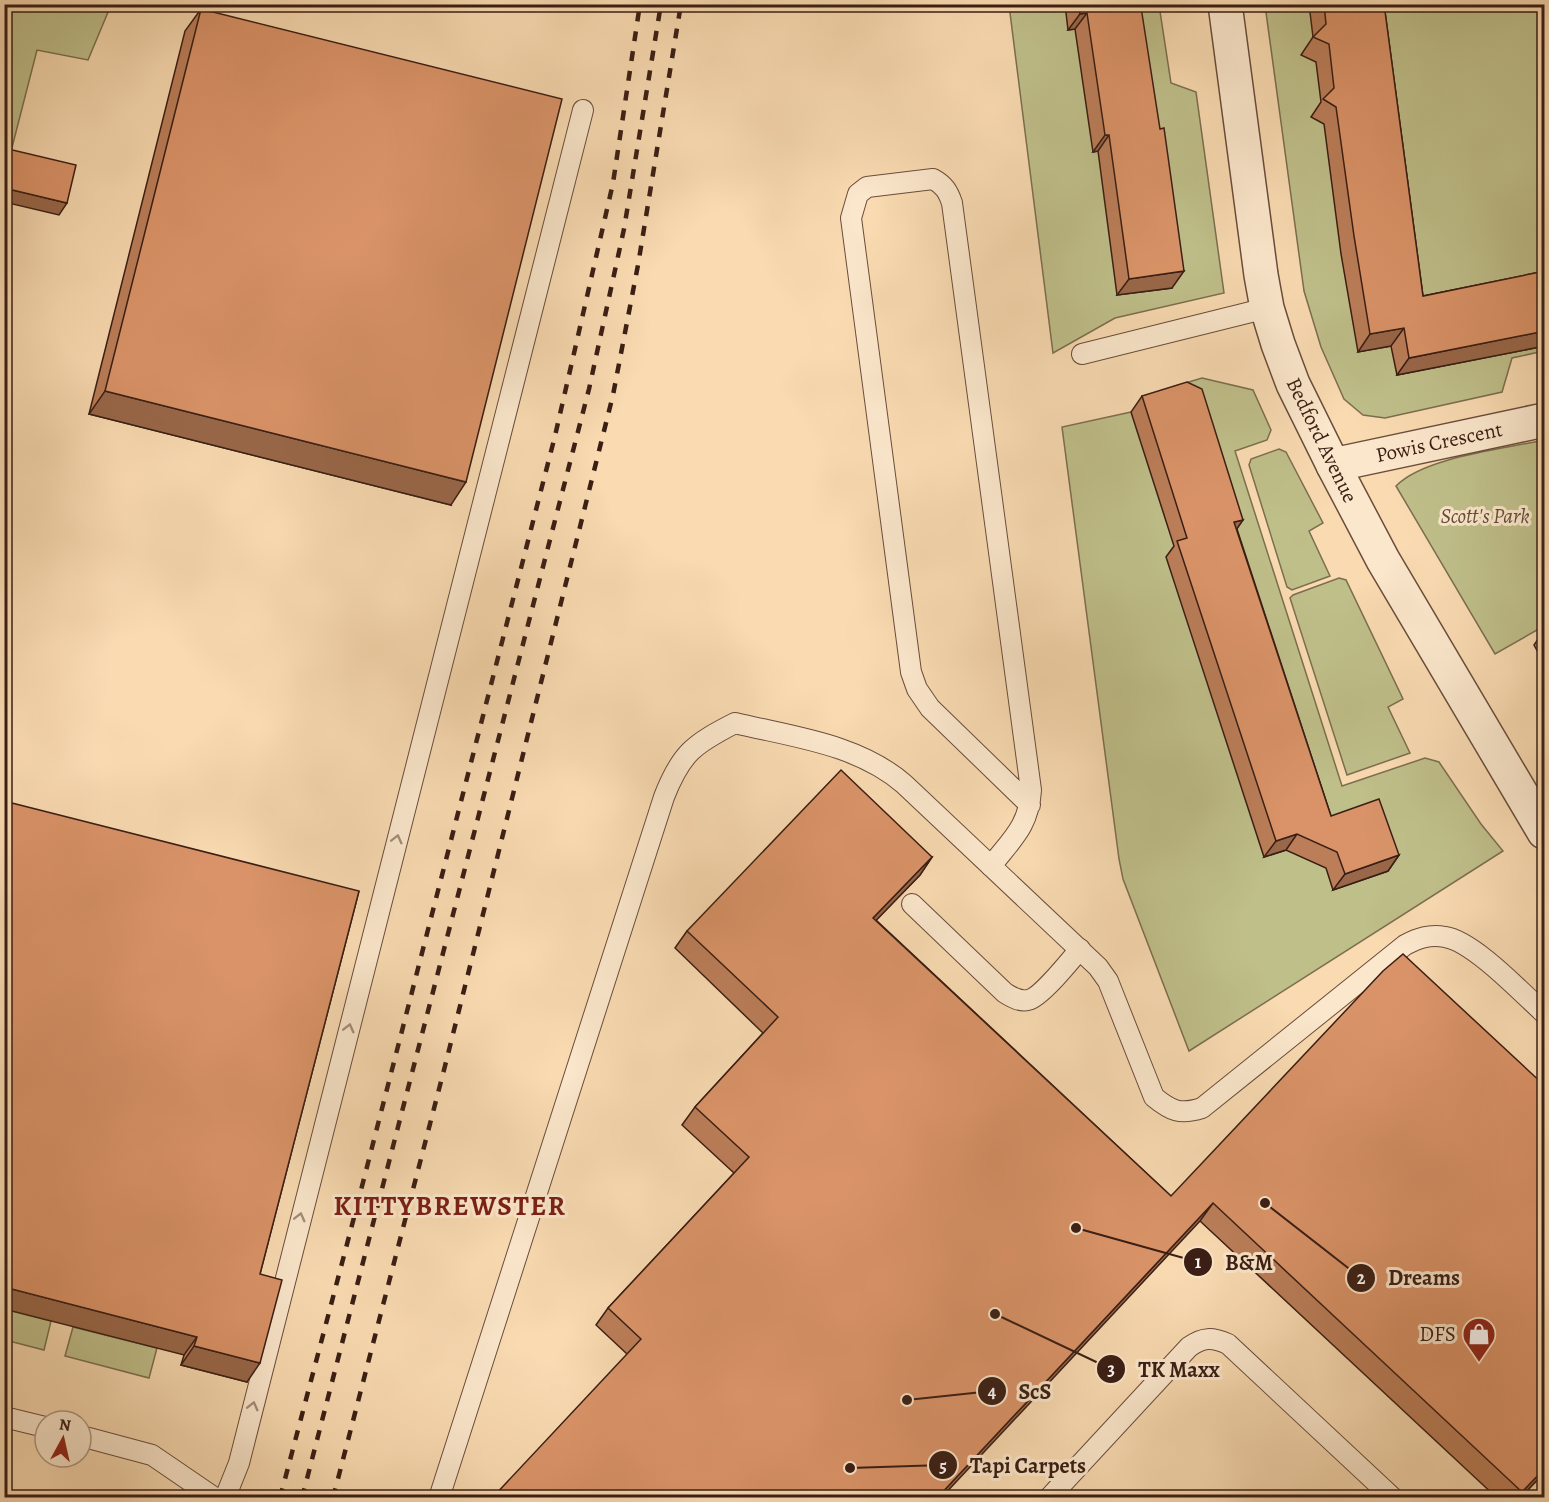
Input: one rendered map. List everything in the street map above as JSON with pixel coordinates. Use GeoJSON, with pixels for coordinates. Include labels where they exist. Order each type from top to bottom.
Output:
{"type":"FeatureCollection","features":[{"type":"Feature","properties":{"kind":"street","name":"Bedford Avenue"},"geometry":{"type":"LineString","coordinates":[[1225,4],[1259,264],[1267,308],[1293,384],[1333,465],[1389,569],[1545,832]]}},
{"type":"Feature","properties":{"kind":"street","name":"Powis Crescent"},"geometry":{"type":"LineString","coordinates":[[1333,465],[1545,420]]}},
{"type":"Feature","properties":{"kind":"lane"},"geometry":{"type":"LineString","coordinates":[[225,1497],[238,1463],[583,110]]}},
{"type":"Feature","properties":{"kind":"lane"},"geometry":{"type":"LineString","coordinates":[[991,866],[1023,825],[1030,805],[1031,790],[952,203],[943,184],[933,179],[867,188],[858,194],[851,218],[911,672],[917,689],[930,708],[1030,805]]}},
{"type":"Feature","properties":{"kind":"lane"},"geometry":{"type":"LineString","coordinates":[[1082,354],[1267,308]]}},
{"type":"Feature","properties":{"kind":"lane"},"geometry":{"type":"LineString","coordinates":[[439,1497],[673,772],[689,751],[706,738],[735,723],[834,747],[867,758],[893,774],[1098,967],[1108,981],[1154,1097],[1169,1108],[1188,1113],[1202,1108],[1405,945],[1423,936],[1446,937],[1471,948],[1545,1013]]}},
{"type":"Feature","properties":{"kind":"lane"},"geometry":{"type":"LineString","coordinates":[[912,904],[1005,993],[1018,1000],[1029,1000],[1039,994],[1080,950]]}},
{"type":"Feature","properties":{"kind":"lane"},"geometry":{"type":"LineString","coordinates":[[1049,1497],[1189,1347],[1200,1339],[1215,1338],[1228,1344],[1393,1497]]}},
{"type":"Feature","properties":{"kind":"lane"},"geometry":{"type":"LineString","coordinates":[[4,1417],[33,1424]]}},
{"type":"Feature","properties":{"kind":"lane"},"geometry":{"type":"LineString","coordinates":[[93,1440],[152,1455],[215,1497]]}},
{"type":"Feature","properties":{"kind":"green space"},"geometry":{"type":"Polygon","coordinates":[[[5,5],[111,5],[88,60],[37,50],[8,163],[5,162],[5,5]]]}},
{"type":"Feature","properties":{"kind":"green space"},"geometry":{"type":"Polygon","coordinates":[[[1009,5],[1159,5],[1171,83],[1196,92],[1224,293],[1115,318],[1053,353],[1009,5]]]}},
{"type":"Feature","properties":{"kind":"green space"},"geometry":{"type":"Polygon","coordinates":[[[1265,5],[1544,5],[1544,351],[1512,358],[1502,392],[1385,418],[1363,415],[1344,399],[1321,347],[1304,291],[1265,5]]]}},
{"type":"Feature","properties":{"kind":"green space"},"geometry":{"type":"Polygon","coordinates":[[[1202,378],[1253,390],[1271,430],[1267,440],[1235,451],[1342,786],[1425,758],[1439,762],[1481,824],[1503,851],[1189,1051],[1123,879],[1062,427],[1131,412],[1176,398],[1172,387],[1202,378]]]}},
{"type":"Feature","properties":{"kind":"green space","name":"Scott's Park"},"geometry":{"type":"Polygon","coordinates":[[[1544,440],[1544,626],[1495,654],[1396,486],[1409,476],[1445,461],[1544,440]]]}},
{"type":"Feature","properties":{"kind":"green space"},"geometry":{"type":"Polygon","coordinates":[[[1279,449],[1286,452],[1323,523],[1309,531],[1330,576],[1292,590],[1287,587],[1249,465],[1251,459],[1279,449]]]}},
{"type":"Feature","properties":{"kind":"green space"},"geometry":{"type":"Polygon","coordinates":[[[1339,578],[1346,580],[1403,699],[1388,707],[1410,753],[1347,775],[1290,598],[1339,578]]]}},
{"type":"Feature","properties":{"kind":"green space"},"geometry":{"type":"Polygon","coordinates":[[[4,1309],[51,1321],[44,1350],[5,1340],[4,1309]]]}},
{"type":"Feature","properties":{"kind":"green space"},"geometry":{"type":"Polygon","coordinates":[[[73,1327],[157,1348],[149,1378],[65,1356],[73,1327]]]}},
{"type":"Feature","properties":{"kind":"building"},"geometry":{"type":"Polygon","coordinates":[[[1078,4],[1136,4],[1141,7],[1160,129],[1164,128],[1184,271],[1129,279],[1109,135],[1105,135],[1087,13],[1080,14],[1078,4]]]}},
{"type":"Feature","properties":{"kind":"building"},"geometry":{"type":"Polygon","coordinates":[[[1324,4],[1384,4],[1423,296],[1545,271],[1545,331],[1409,358],[1404,328],[1370,334],[1336,107],[1323,99],[1334,88],[1329,44],[1313,37],[1326,24],[1324,4]]]}},
{"type":"Feature","properties":{"kind":"building"},"geometry":{"type":"Polygon","coordinates":[[[201,9],[562,99],[466,482],[105,391],[201,9]]]}},
{"type":"Feature","properties":{"kind":"building"},"geometry":{"type":"Polygon","coordinates":[[[4,148],[76,165],[67,203],[4,188],[4,148]]]}},
{"type":"Feature","properties":{"kind":"building"},"geometry":{"type":"Polygon","coordinates":[[[1187,382],[1202,389],[1243,520],[1234,522],[1331,816],[1379,799],[1399,855],[1345,874],[1337,852],[1297,834],[1276,841],[1177,541],[1187,538],[1142,396],[1187,382]]]}},
{"type":"Feature","properties":{"kind":"building"},"geometry":{"type":"Polygon","coordinates":[[[1545,634],[1545,644],[1540,636],[1545,634]]]}},
{"type":"Feature","properties":{"kind":"building"},"geometry":{"type":"Polygon","coordinates":[[[841,770],[932,857],[873,918],[1171,1196],[1383,971],[1403,954],[1545,1086],[1545,1468],[1522,1492],[1213,1203],[938,1497],[493,1497],[641,1339],[608,1308],[749,1157],[695,1107],[778,1017],[687,931],[841,770]]]}},
{"type":"Feature","properties":{"kind":"building"},"geometry":{"type":"Polygon","coordinates":[[[4,801],[359,891],[260,1274],[282,1280],[260,1363],[194,1346],[197,1337],[4,1287],[4,801]]]}},
{"type":"Feature","properties":{"kind":"railway"},"geometry":{"type":"LineString","coordinates":[[280,1498],[555,436],[613,183],[640,4]]}},
{"type":"Feature","properties":{"kind":"railway"},"geometry":{"type":"LineString","coordinates":[[302,1498],[589,389],[624,229],[661,4]]}},
{"type":"Feature","properties":{"kind":"railway"},"geometry":{"type":"LineString","coordinates":[[333,1498],[445,1066],[613,395],[638,265],[681,4]]}},
{"type":"Feature","properties":{"kind":"place","name":"Dreams"},"geometry":{"type":"Point","coordinates":[1265,1203]}},
{"type":"Feature","properties":{"kind":"place","name":"B&M"},"geometry":{"type":"Point","coordinates":[1076,1228]}},
{"type":"Feature","properties":{"kind":"place","name":"TK Maxx"},"geometry":{"type":"Point","coordinates":[995,1314]}},
{"type":"Feature","properties":{"kind":"place","name":"DFS"},"geometry":{"type":"Point","coordinates":[1479,1363]}},
{"type":"Feature","properties":{"kind":"place","name":"ScS"},"geometry":{"type":"Point","coordinates":[907,1400]}},
{"type":"Feature","properties":{"kind":"place","name":"Tapi Carpets"},"geometry":{"type":"Point","coordinates":[850,1468]}},
{"type":"Feature","properties":{"kind":"district","name":"KITTYBREWSTER"},"geometry":{"type":"Point","coordinates":[450,1206]}}]}
